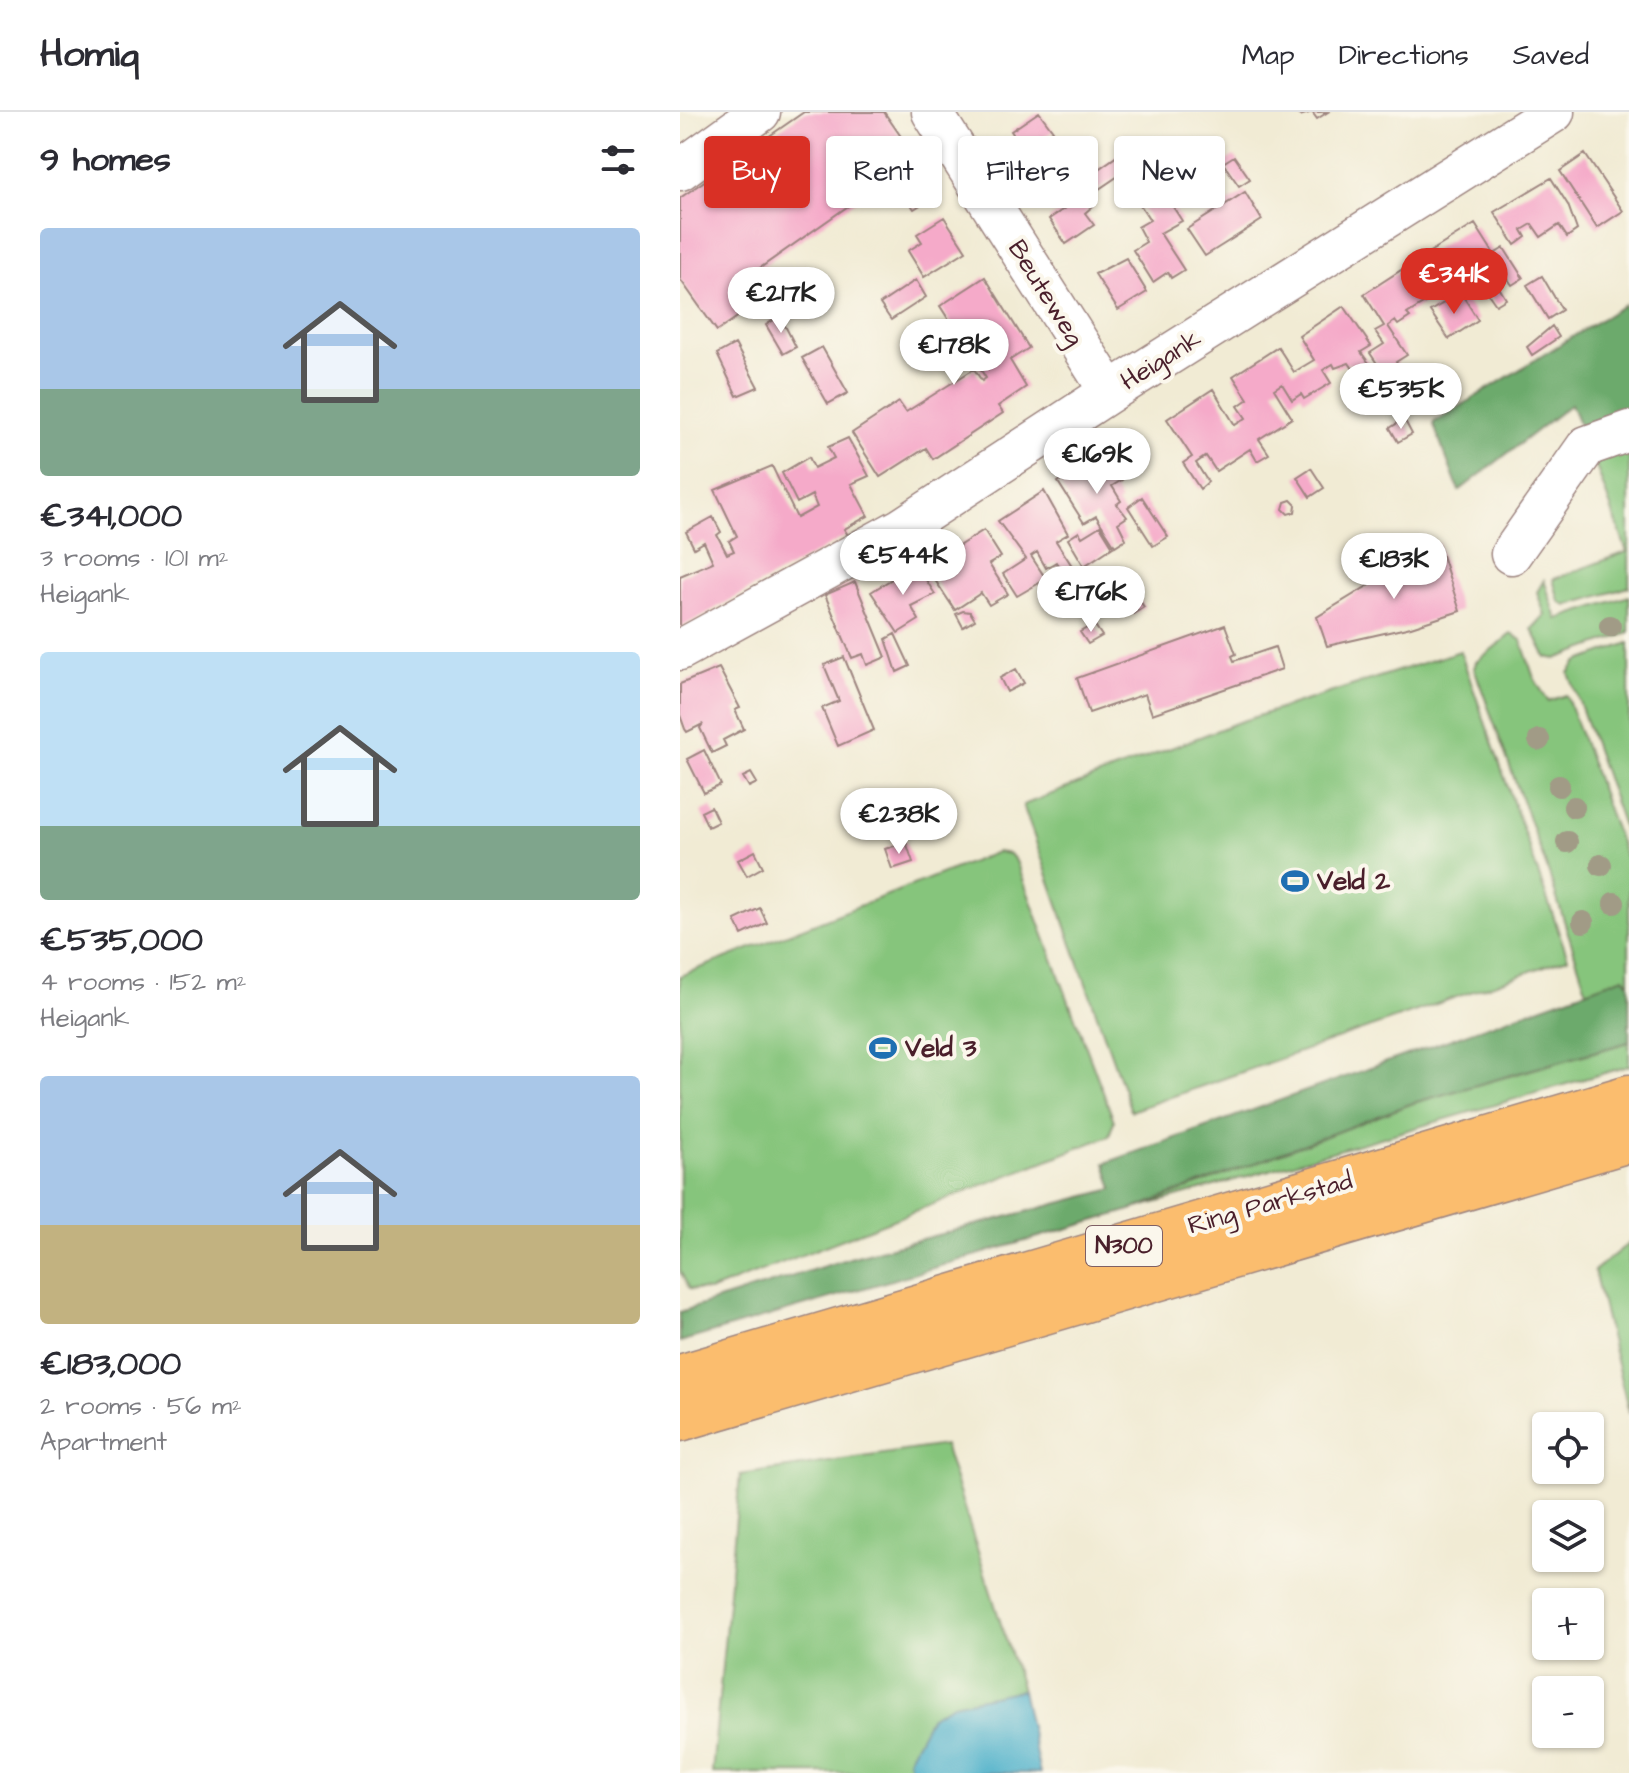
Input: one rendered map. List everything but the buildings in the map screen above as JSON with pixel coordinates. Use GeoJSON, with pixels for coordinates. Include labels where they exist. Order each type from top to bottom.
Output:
{"type":"FeatureCollection","features":[{"type":"Feature","properties":{"kind":"highway","name":"Ring Parkstad"},"geometry":{"type":"LineString","coordinates":[[680,1377],[1629,1097]]}},
{"type":"Feature","properties":{"kind":"highway","name":"Ring Parkstad"},"geometry":{"type":"LineString","coordinates":[[680,1419],[1629,1140]]}},
{"type":"Feature","properties":{"kind":"highway","name":"N300"},"geometry":{"type":"LineString","coordinates":[[1580,1154],[1629,1149]]}},
{"type":"Feature","properties":{"kind":"street"},"geometry":{"type":"LineString","coordinates":[[680,170],[760,112]]}},
{"type":"Feature","properties":{"kind":"street","name":"Beuteweg"},"geometry":{"type":"LineString","coordinates":[[932,112],[1110,392]]}},
{"type":"Feature","properties":{"kind":"street","name":"Heigank"},"geometry":{"type":"LineString","coordinates":[[680,650],[902,528],[1110,392],[1554,112]]}},
{"type":"Feature","properties":{"kind":"street"},"geometry":{"type":"LineString","coordinates":[[1511,554],[1587,446],[1629,431]]}},
{"type":"Feature","properties":{"kind":"green space"},"geometry":{"type":"Polygon","coordinates":[[[1624,305],[1629,317],[1629,410],[1580,426],[1571,404],[1459,491],[1433,423],[1624,305]]]}},
{"type":"Feature","properties":{"kind":"green space"},"geometry":{"type":"Polygon","coordinates":[[[1629,442],[1629,587],[1566,606],[1559,601],[1553,579],[1627,552],[1592,455],[1629,442]]]}},
{"type":"Feature","properties":{"kind":"green space"},"geometry":{"type":"Polygon","coordinates":[[[1544,580],[1557,619],[1629,596],[1629,633],[1556,659],[1546,657],[1532,629],[1545,615],[1537,592],[1544,580]]]}},
{"type":"Feature","properties":{"kind":"green space"},"geometry":{"type":"Polygon","coordinates":[[[1511,634],[1521,640],[1534,678],[1548,701],[1566,695],[1629,867],[1629,983],[1624,977],[1587,992],[1549,874],[1474,668],[1476,662],[1511,634]]]}},
{"type":"Feature","properties":{"kind":"green space"},"geometry":{"type":"Polygon","coordinates":[[[1629,643],[1629,843],[1569,673],[1577,662],[1629,643]]]}},
{"type":"Feature","properties":{"kind":"green space","name":"Veld 2"},"geometry":{"type":"Polygon","coordinates":[[[1460,651],[1568,958],[1131,1111],[1023,805],[1236,723],[1460,651]]]}},
{"type":"Feature","properties":{"kind":"green space","name":"Veld 3"},"geometry":{"type":"Polygon","coordinates":[[[997,852],[1010,854],[1016,861],[1114,1121],[1109,1136],[709,1291],[689,1289],[680,1271],[680,976],[997,852]]]}},
{"type":"Feature","properties":{"kind":"green space"},"geometry":{"type":"Polygon","coordinates":[[[1624,977],[1629,983],[1629,1042],[1413,1103],[1131,1210],[680,1342],[680,1312],[853,1257],[1113,1189],[1105,1163],[1624,977]]]}},
{"type":"Feature","properties":{"kind":"green space"},"geometry":{"type":"Polygon","coordinates":[[[1629,1042],[1629,1066],[1131,1210],[1413,1103],[1629,1042]]]}},
{"type":"Feature","properties":{"kind":"green space"},"geometry":{"type":"Polygon","coordinates":[[[1629,1243],[1629,1413],[1594,1271],[1629,1243]]]}},
{"type":"Feature","properties":{"kind":"green space"},"geometry":{"type":"Polygon","coordinates":[[[944,1445],[1022,1690],[953,1704],[908,1759],[911,1773],[712,1773],[740,1475],[944,1445]]]}},
{"type":"Feature","properties":{"kind":"water"},"geometry":{"type":"Polygon","coordinates":[[[1022,1690],[1040,1773],[911,1773],[908,1759],[931,1716],[953,1704],[1022,1690]]]}},
{"type":"Feature","properties":{"kind":"place","name":"Veld 2"},"geometry":{"type":"Point","coordinates":[1295,881]}},
{"type":"Feature","properties":{"kind":"place","name":"Veld 3"},"geometry":{"type":"Point","coordinates":[883,1048]}}]}
